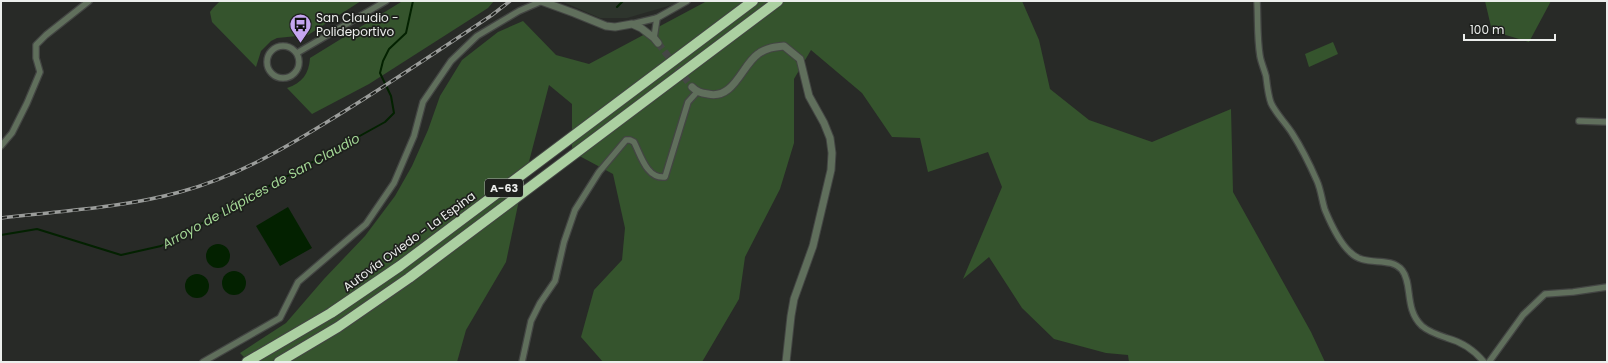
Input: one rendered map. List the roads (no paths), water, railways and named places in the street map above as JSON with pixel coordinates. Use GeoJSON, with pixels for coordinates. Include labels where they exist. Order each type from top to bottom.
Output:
{"type":"FeatureCollection","features":[{"type":"Feature","properties":{"kind":"highway","name":"Autovía Oviedo - La Espina"},"geometry":{"type":"LineString","coordinates":[[247,362],[331,313],[400,266],[753,1]]}},
{"type":"Feature","properties":{"kind":"highway","name":"A-63"},"geometry":{"type":"LineString","coordinates":[[279,362],[338,327],[409,278],[778,1]]}},
{"type":"Feature","properties":{"kind":"street"},"geometry":{"type":"LineString","coordinates":[[1,146],[15,127],[40,72],[36,58],[36,45],[46,35],[90,1]]}},
{"type":"Feature","properties":{"kind":"street"},"geometry":{"type":"LineString","coordinates":[[297,53],[386,1]]}},
{"type":"Feature","properties":{"kind":"street"},"geometry":{"type":"LineString","coordinates":[[203,362],[280,318],[298,282],[366,224],[394,183],[414,136],[423,102],[451,60],[477,36],[519,11],[542,1],[606,26],[616,27],[657,18],[687,1]]}},
{"type":"Feature","properties":{"kind":"street"},"geometry":{"type":"LineString","coordinates":[[1257,1],[1260,55],[1271,102],[1292,133],[1308,162],[1318,182],[1325,210],[1342,241],[1350,252],[1358,259],[1369,262],[1394,264],[1402,271],[1406,280],[1410,307],[1416,320],[1423,327],[1434,334],[1464,344],[1484,362]]}},
{"type":"Feature","properties":{"kind":"street"},"geometry":{"type":"LineString","coordinates":[[656,40],[657,18]]}},
{"type":"Feature","properties":{"kind":"street"},"geometry":{"type":"LineString","coordinates":[[632,24],[641,28],[656,40]]}},
{"type":"Feature","properties":{"kind":"street"},"geometry":{"type":"LineString","coordinates":[[285,46],[293,49],[297,53],[299,64],[294,74],[281,78],[270,73],[266,62],[267,56],[275,48],[285,46]]}},
{"type":"Feature","properties":{"kind":"street"},"geometry":{"type":"LineString","coordinates":[[522,362],[531,321],[540,303],[555,281],[564,242],[575,210],[599,172],[621,144],[626,140],[634,142],[650,172],[658,178],[665,177],[688,102],[694,90],[712,95],[724,92],[736,82],[756,55],[765,49],[784,46],[800,59],[809,96],[824,123],[830,138],[832,153],[831,170],[813,246],[794,299],[786,362]]}},
{"type":"Feature","properties":{"kind":"street"},"geometry":{"type":"LineString","coordinates":[[1579,121],[1607,122]]}},
{"type":"Feature","properties":{"kind":"street"},"geometry":{"type":"LineString","coordinates":[[1489,362],[1523,315],[1545,294],[1607,287]]}},
{"type":"Feature","properties":{"kind":"waterway","name":"Arroyo de Llápices de San Claudio"},"geometry":{"type":"LineString","coordinates":[[1,235],[37,229],[121,255],[161,246],[385,122],[394,113],[391,96],[380,73],[383,61],[389,49],[406,33],[413,1]]}},
{"type":"Feature","properties":{"kind":"waterway","name":"Arroyo de Llápices de San Claudio"},"geometry":{"type":"LineString","coordinates":[[617,7],[623,1]]}},
{"type":"Feature","properties":{"kind":"tunnel"},"geometry":{"type":"LineString","coordinates":[[658,43],[692,87]]}},
{"type":"Feature","properties":{"kind":"railway"},"geometry":{"type":"LineString","coordinates":[[1,218],[136,202],[180,192],[220,179],[274,153],[348,109],[492,15],[510,1]]}},
{"type":"Feature","properties":{"kind":"place","name":"San Claudio - Polideportivo"},"geometry":{"type":"Point","coordinates":[300,44]}}]}
